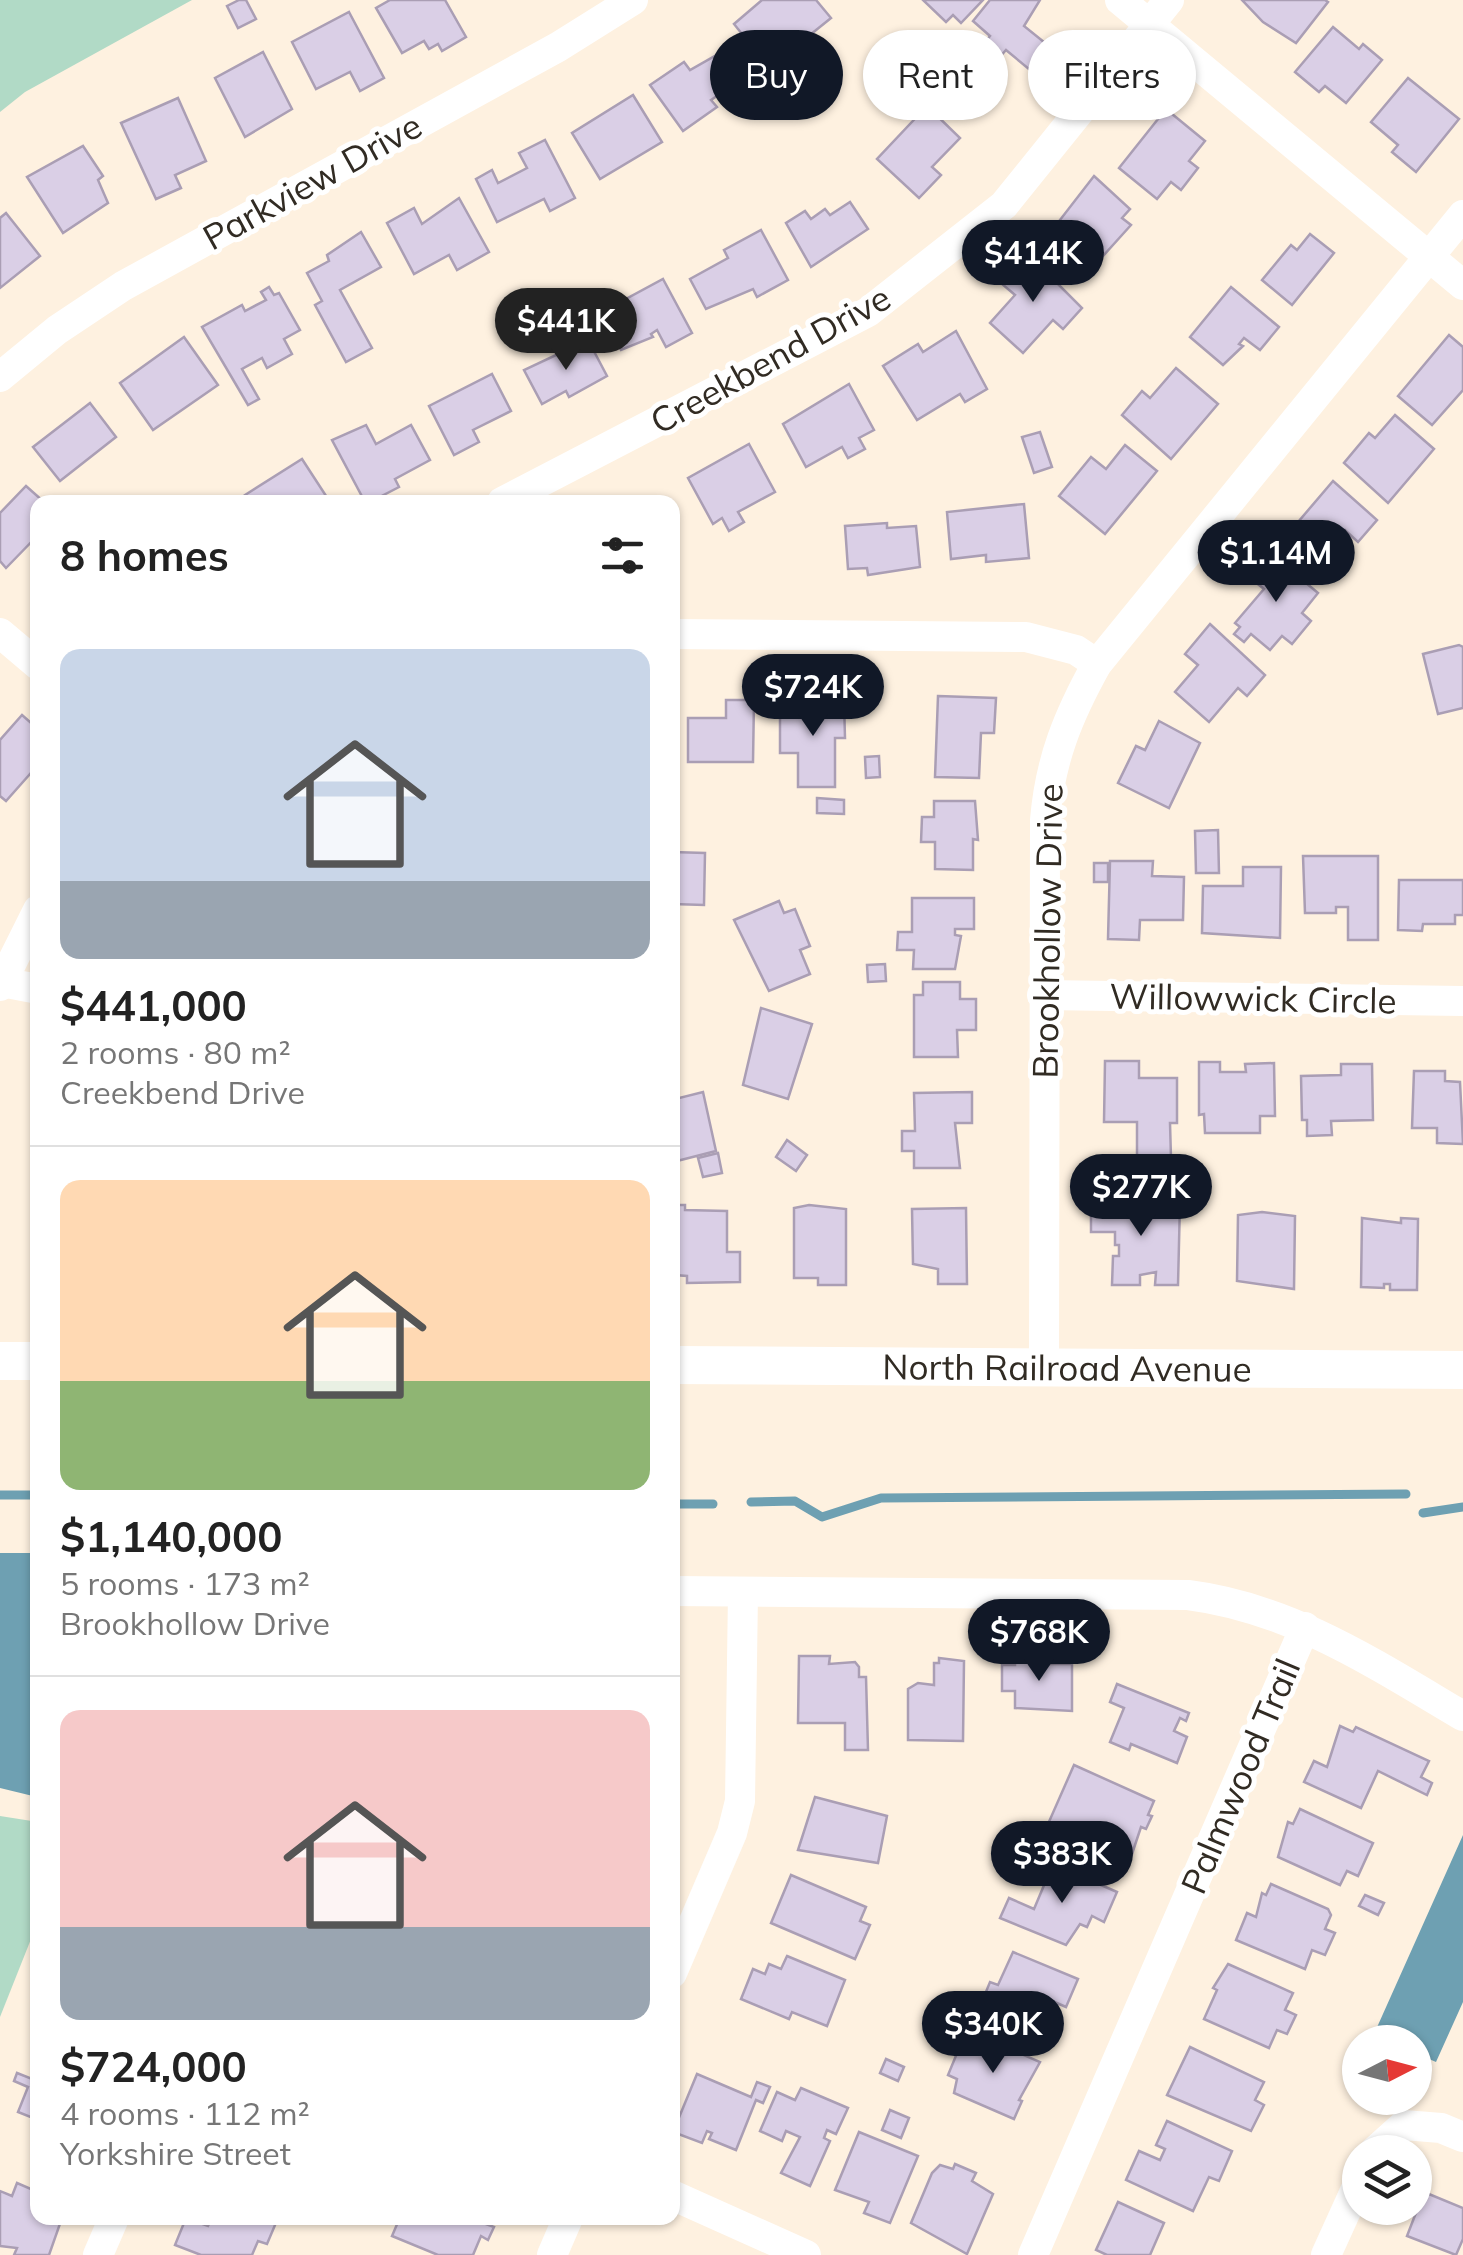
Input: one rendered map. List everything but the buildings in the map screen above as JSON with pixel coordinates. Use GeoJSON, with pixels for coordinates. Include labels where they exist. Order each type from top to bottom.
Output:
{"type":"FeatureCollection","features":[{"type":"Feature","properties":{"kind":"street","name":"Parkview Drive"},"geometry":{"type":"LineString","coordinates":[[0,377],[57,330],[138,277],[558,47],[633,0]]}},
{"type":"Feature","properties":{"kind":"street"},"geometry":{"type":"LineString","coordinates":[[1120,0],[1463,285]]}},
{"type":"Feature","properties":{"kind":"street","name":"Creekbend Drive"},"geometry":{"type":"LineString","coordinates":[[519,495],[868,312],[1004,205],[1169,0]]}},
{"type":"Feature","properties":{"kind":"street","name":"Brookhollow Drive"},"geometry":{"type":"LineString","coordinates":[[1044,1368],[1042,995],[1048,776],[1060,734],[1097,664],[1463,214]]}},
{"type":"Feature","properties":{"kind":"street"},"geometry":{"type":"LineString","coordinates":[[0,633],[30,658]]}},
{"type":"Feature","properties":{"kind":"street"},"geometry":{"type":"LineString","coordinates":[[680,634],[1026,638],[1076,650],[1097,664]]}},
{"type":"Feature","properties":{"kind":"street"},"geometry":{"type":"LineString","coordinates":[[30,926],[0,984],[30,988]]}},
{"type":"Feature","properties":{"kind":"street","name":"Willowwick Circle"},"geometry":{"type":"LineString","coordinates":[[1042,995],[1463,1001]]}},
{"type":"Feature","properties":{"kind":"street"},"geometry":{"type":"LineString","coordinates":[[0,1361],[30,1361]]}},
{"type":"Feature","properties":{"kind":"street","name":"North Railroad Avenue"},"geometry":{"type":"LineString","coordinates":[[680,1365],[1463,1370]]}},
{"type":"Feature","properties":{"kind":"street"},"geometry":{"type":"LineString","coordinates":[[680,1591],[1188,1595],[1245,1603],[1305,1626],[1463,1716]]}},
{"type":"Feature","properties":{"kind":"street"},"geometry":{"type":"LineString","coordinates":[[680,1954],[732,1832],[740,1801],[742,1592]]}},
{"type":"Feature","properties":{"kind":"street","name":"Palmwood Trail"},"geometry":{"type":"LineString","coordinates":[[1033,2255],[1305,1626]]}},
{"type":"Feature","properties":{"kind":"street"},"geometry":{"type":"LineString","coordinates":[[1393,2135],[1404,2125],[1441,2128],[1463,2137]]}},
{"type":"Feature","properties":{"kind":"street"},"geometry":{"type":"LineString","coordinates":[[680,2199],[806,2255]]}},
{"type":"Feature","properties":{"kind":"street"},"geometry":{"type":"LineString","coordinates":[[1326,2255],[1342,2220]]}},
{"type":"Feature","properties":{"kind":"street"},"geometry":{"type":"LineString","coordinates":[[98,2255],[111,2225]]}},
{"type":"Feature","properties":{"kind":"street"},"geometry":{"type":"LineString","coordinates":[[552,2255],[565,2225]]}},
{"type":"Feature","properties":{"kind":"green space"},"geometry":{"type":"Polygon","coordinates":[[[0,0],[192,0],[25,92],[0,112],[0,0]]]}},
{"type":"Feature","properties":{"kind":"green space"},"geometry":{"type":"Polygon","coordinates":[[[0,1816],[30,1821],[30,1942],[0,2017],[0,1816]]]}},
{"type":"Feature","properties":{"kind":"water"},"geometry":{"type":"Polygon","coordinates":[[[0,1553],[30,1553],[30,1795],[0,1788],[0,1553]]]}},
{"type":"Feature","properties":{"kind":"water"},"geometry":{"type":"Polygon","coordinates":[[[1463,1835],[1463,2002],[1436,2062],[1432,2060],[1432,2025],[1378,2025],[1463,1835]]]}},
{"type":"Feature","properties":{"kind":"waterway"},"geometry":{"type":"LineString","coordinates":[[751,1502],[795,1501],[822,1517],[881,1498],[1406,1494]]}},
{"type":"Feature","properties":{"kind":"waterway"},"geometry":{"type":"LineString","coordinates":[[0,1495],[30,1495]]}},
{"type":"Feature","properties":{"kind":"waterway"},"geometry":{"type":"LineString","coordinates":[[680,1504],[713,1504]]}},
{"type":"Feature","properties":{"kind":"waterway"},"geometry":{"type":"LineString","coordinates":[[1423,1513],[1463,1507]]}}]}
